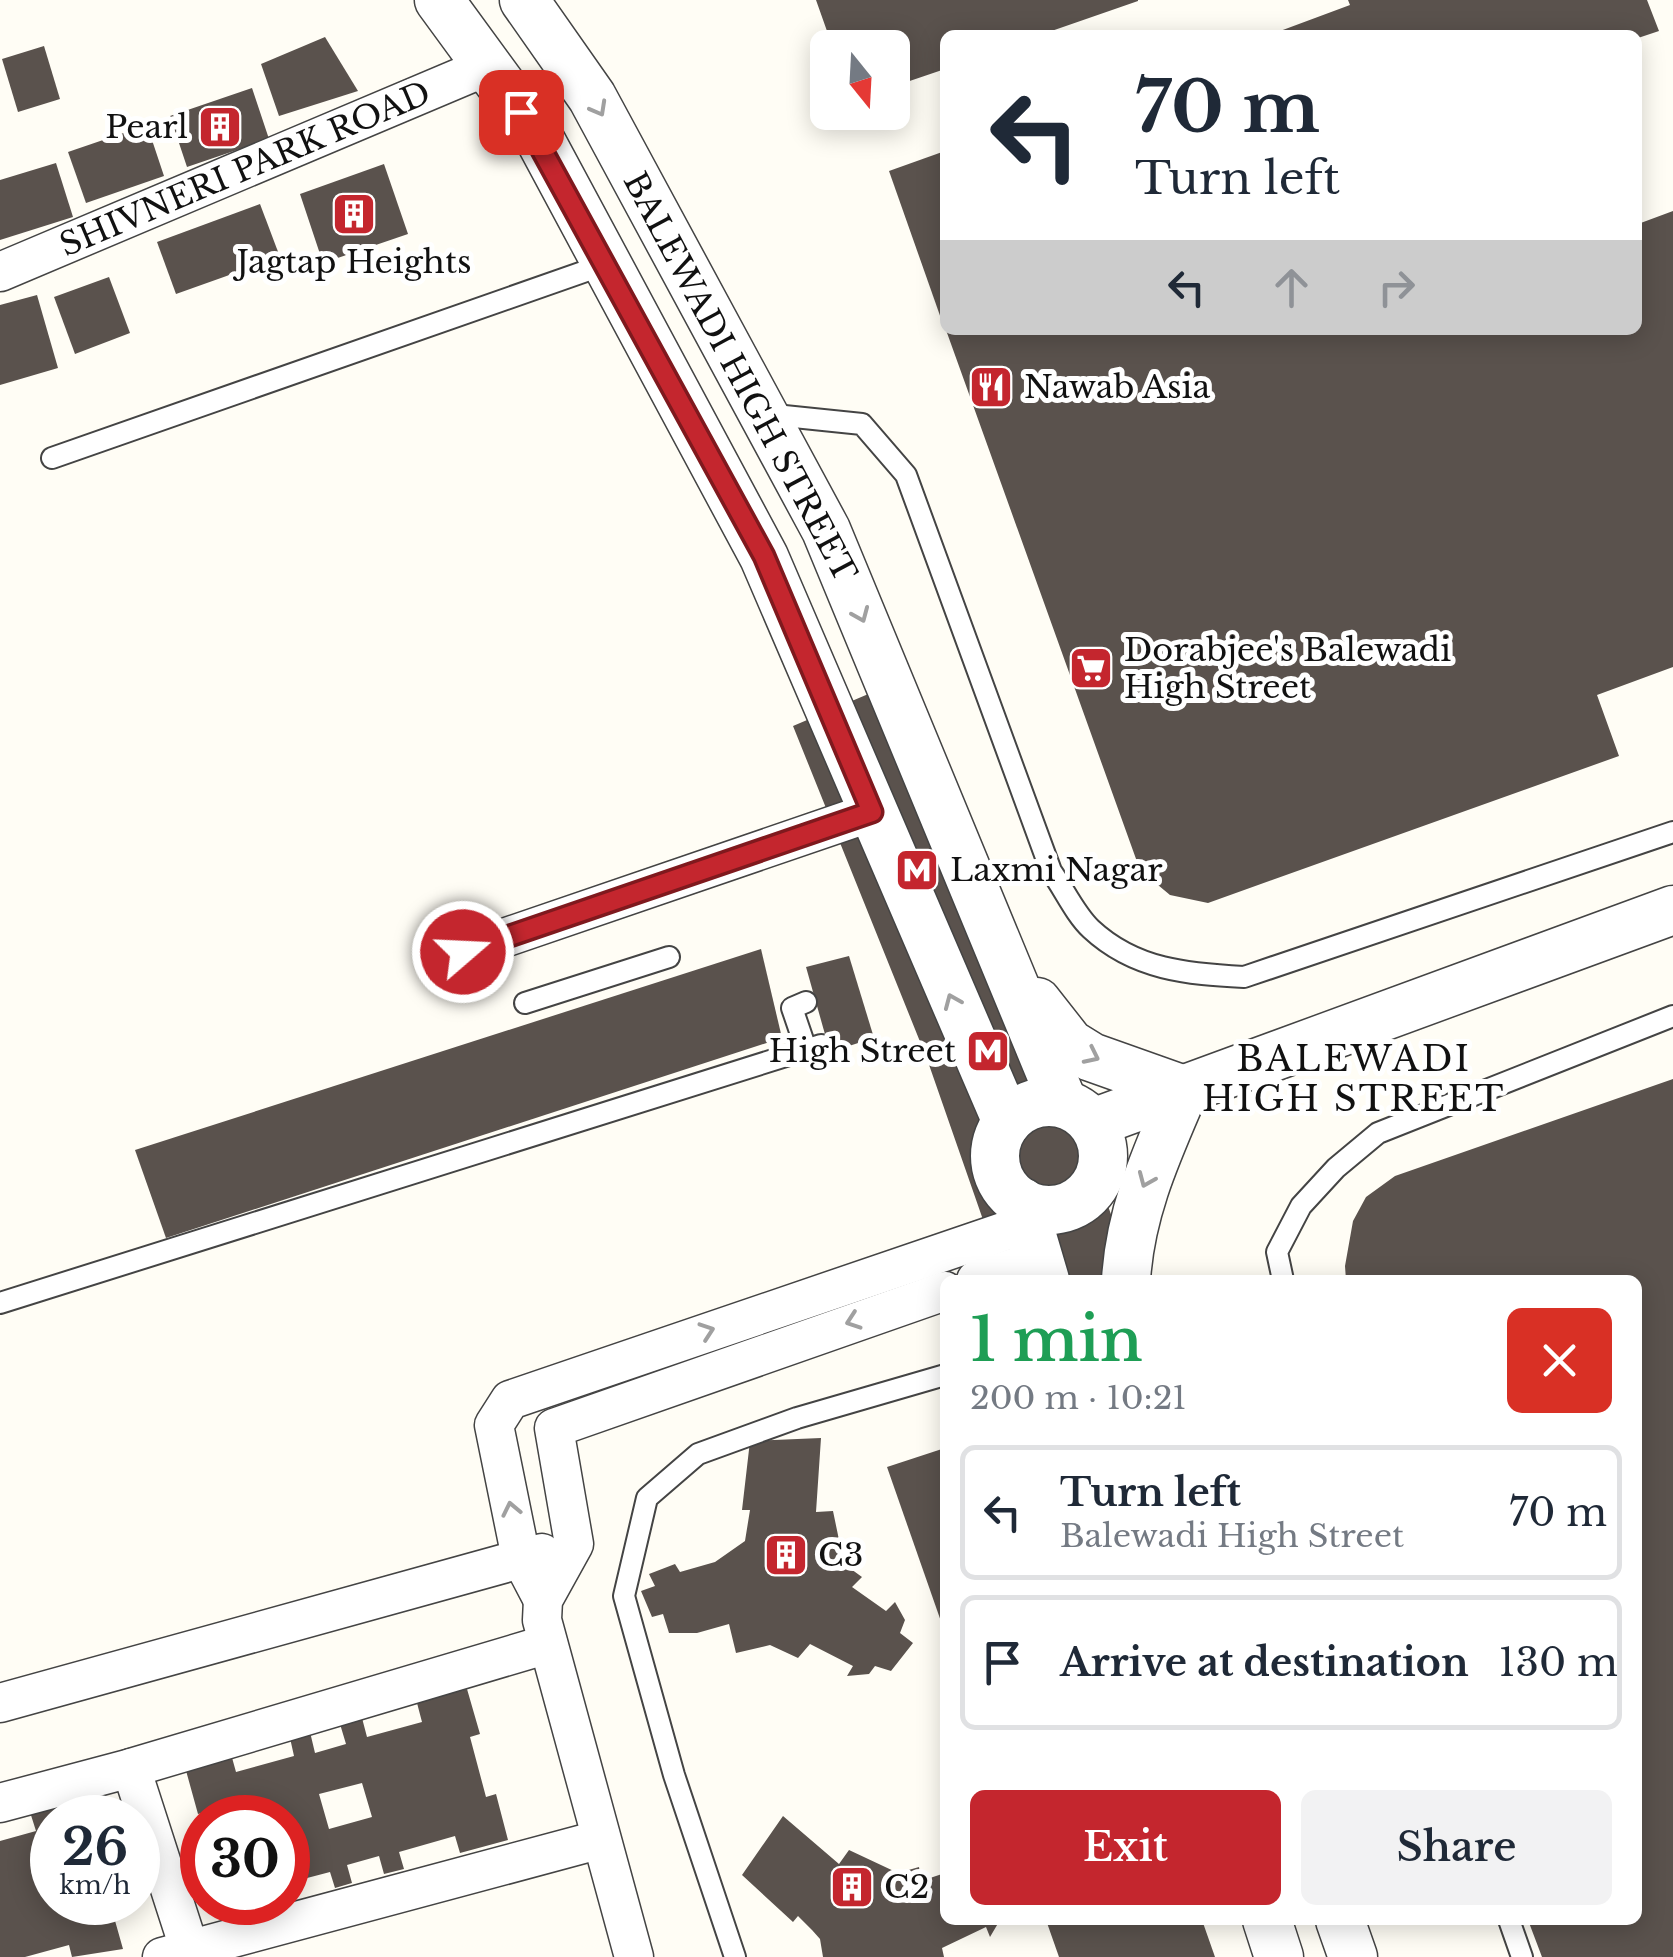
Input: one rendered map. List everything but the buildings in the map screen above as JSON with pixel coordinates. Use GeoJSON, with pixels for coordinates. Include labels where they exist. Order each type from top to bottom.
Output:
{"type":"FeatureCollection","features":[{"type":"Feature","properties":{"kind":"street","name":"BALEWADI HIGH STREET"},"geometry":{"type":"LineString","coordinates":[[440,0],[537,134],[764,556],[1006,1122]]}},
{"type":"Feature","properties":{"kind":"street","name":"BALEWADI HIGH STREET"},"geometry":{"type":"LineString","coordinates":[[524,0],[592,97],[826,530],[1006,958],[1078,1113],[1104,1152],[1096,1182]]}},
{"type":"Feature","properties":{"kind":"street","name":"SHIVNERI PARK ROAD"},"geometry":{"type":"LineString","coordinates":[[0,272],[490,66]]}},
{"type":"Feature","properties":{"kind":"street"},"geometry":{"type":"LineString","coordinates":[[463,952],[872,812]]}},
{"type":"Feature","properties":{"kind":"street"},"geometry":{"type":"LineString","coordinates":[[1033,1241],[996,1166],[999,1135],[1006,1122],[1032,1104],[1078,1113],[1184,1090],[1673,910]]}},
{"type":"Feature","properties":{"kind":"street"},"geometry":{"type":"LineString","coordinates":[[1006,958],[1070,1044],[1091,1057],[1184,1090]]}},
{"type":"Feature","properties":{"kind":"street"},"geometry":{"type":"LineString","coordinates":[[1125,1275],[1128,1243],[1140,1195],[1184,1090]]}},
{"type":"Feature","properties":{"kind":"street"},"geometry":{"type":"LineString","coordinates":[[983,1275],[1033,1241],[1054,1210],[1071,1205],[1096,1182],[1124,1275]]}},
{"type":"Feature","properties":{"kind":"street"},"geometry":{"type":"LineString","coordinates":[[634,1957],[598,1840],[548,1644],[543,1600],[521,1558],[494,1425],[498,1413],[510,1400],[569,1377],[1033,1241]]}},
{"type":"Feature","properties":{"kind":"street"},"geometry":{"type":"LineString","coordinates":[[498,1413],[554,1428],[940,1292]]}},
{"type":"Feature","properties":{"kind":"street"},"geometry":{"type":"LineString","coordinates":[[543,1600],[574,1544],[554,1428]]}},
{"type":"Feature","properties":{"kind":"street"},"geometry":{"type":"LineString","coordinates":[[0,1702],[574,1544]]}},
{"type":"Feature","properties":{"kind":"street"},"geometry":{"type":"LineString","coordinates":[[0,1803],[548,1644]]}},
{"type":"Feature","properties":{"kind":"street"},"geometry":{"type":"LineString","coordinates":[[131,1768],[181,1955],[598,1840]]}},
{"type":"Feature","properties":{"kind":"street"},"geometry":{"type":"LineString","coordinates":[[1269,1925],[1280,1957]]}},
{"type":"Feature","properties":{"kind":"street"},"geometry":{"type":"LineString","coordinates":[[1342,1925],[1353,1957]]}},
{"type":"Feature","properties":{"kind":"lane"},"geometry":{"type":"LineString","coordinates":[[52,458],[606,264]]}},
{"type":"Feature","properties":{"kind":"lane"},"geometry":{"type":"LineString","coordinates":[[763,414],[862,424],[906,475],[1051,871],[1090,928],[1140,962],[1185,974],[1244,977],[1673,832]]}},
{"type":"Feature","properties":{"kind":"lane"},"geometry":{"type":"LineString","coordinates":[[525,1003],[669,957]]}},
{"type":"Feature","properties":{"kind":"lane"},"geometry":{"type":"LineString","coordinates":[[0,1302],[814,1047],[792,1008],[806,1002]]}},
{"type":"Feature","properties":{"kind":"lane"},"geometry":{"type":"LineString","coordinates":[[1281,1275],[1277,1252],[1301,1206],[1336,1168],[1378,1133],[1673,1016]]}},
{"type":"Feature","properties":{"kind":"lane"},"geometry":{"type":"LineString","coordinates":[[735,1957],[674,1776],[624,1596],[647,1498],[698,1454],[797,1418],[940,1376]]}},
{"type":"Feature","properties":{"kind":"lane"},"geometry":{"type":"LineString","coordinates":[[1511,1925],[1522,1957]]}},
{"type":"Feature","properties":{"kind":"place","name":"Pearl"},"geometry":{"type":"Point","coordinates":[220,127]}},
{"type":"Feature","properties":{"kind":"place","name":"Jagtap Heights"},"geometry":{"type":"Point","coordinates":[354,214]}},
{"type":"Feature","properties":{"kind":"place","name":"Nawab Asia"},"geometry":{"type":"Point","coordinates":[991,387]}},
{"type":"Feature","properties":{"kind":"place","name":"Dorabjee's Balewadi High Street"},"geometry":{"type":"Point","coordinates":[1091,668]}},
{"type":"Feature","properties":{"kind":"place","name":"Laxmi Nagar"},"geometry":{"type":"Point","coordinates":[917,870]}},
{"type":"Feature","properties":{"kind":"place","name":"High Street"},"geometry":{"type":"Point","coordinates":[988,1051]}},
{"type":"Feature","properties":{"kind":"place","name":"C3"},"geometry":{"type":"Point","coordinates":[786,1555]}},
{"type":"Feature","properties":{"kind":"place","name":"C2"},"geometry":{"type":"Point","coordinates":[852,1887]}},
{"type":"Feature","properties":{"kind":"district","name":"BALEWADI HIGH STREET"},"geometry":{"type":"Point","coordinates":[1354,1078]}},
{"type":"Feature","properties":{"kind":"route"},"geometry":{"type":"LineString","coordinates":[[463,952],[872,812],[764,556],[537,134],[521,112]]}}]}
